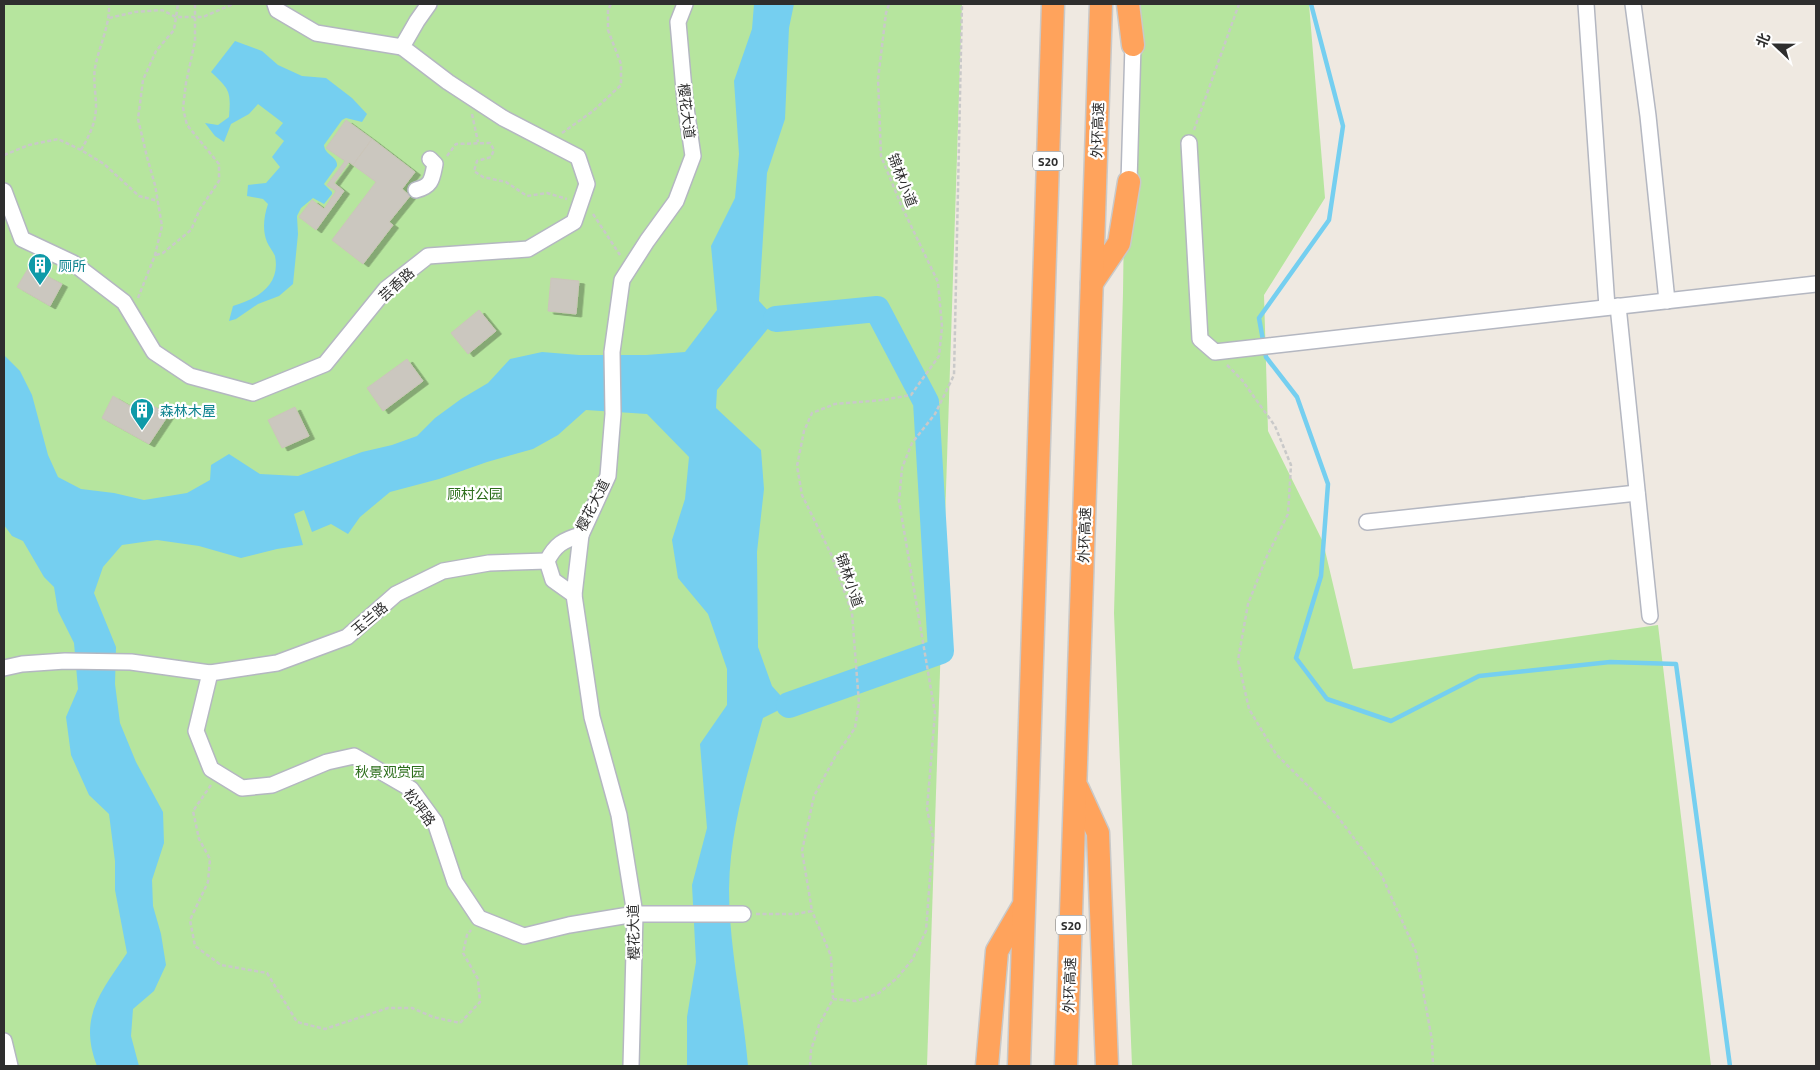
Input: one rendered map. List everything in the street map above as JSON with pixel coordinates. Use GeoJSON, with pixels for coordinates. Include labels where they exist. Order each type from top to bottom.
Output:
{"type":"FeatureCollection","features":[{"type":"Feature","properties":{"kind":"highway","name":"S20"},"geometry":{"type":"LineString","coordinates":[[1019,1066],[1053,4]]}},
{"type":"Feature","properties":{"kind":"highway","name":"外环高速"},"geometry":{"type":"LineString","coordinates":[[1066,1066],[1101,4]]}},
{"type":"Feature","properties":{"kind":"highway"},"geometry":{"type":"LineString","coordinates":[[1128,4],[1134,45]]}},
{"type":"Feature","properties":{"kind":"highway"},"geometry":{"type":"LineString","coordinates":[[1092,284],[1119,242],[1128,182]]}},
{"type":"Feature","properties":{"kind":"highway"},"geometry":{"type":"LineString","coordinates":[[1076,783],[1098,833],[1108,1066]]}},
{"type":"Feature","properties":{"kind":"highway"},"geometry":{"type":"LineString","coordinates":[[988,1066],[997,951],[1024,905]]}},
{"type":"Feature","properties":{"kind":"street"},"geometry":{"type":"LineString","coordinates":[[275,4],[278,10],[316,33],[402,47],[417,21],[430,4]]}},
{"type":"Feature","properties":{"kind":"street","name":"樱花大道"},"geometry":{"type":"LineString","coordinates":[[632,1061],[635,914],[620,815],[592,717],[574,595],[581,535],[608,476],[613,414],[612,352],[622,280],[676,201],[693,156],[685,102],[678,22],[685,4]]}},
{"type":"Feature","properties":{"kind":"street"},"geometry":{"type":"LineString","coordinates":[[1586,4],[1612,307],[1637,493],[1650,616]]}},
{"type":"Feature","properties":{"kind":"street"},"geometry":{"type":"LineString","coordinates":[[1633,4],[1648,116],[1662,302]]}},
{"type":"Feature","properties":{"kind":"street"},"geometry":{"type":"LineString","coordinates":[[1128,182],[1134,45]]}},
{"type":"Feature","properties":{"kind":"street","name":"芸香路"},"geometry":{"type":"LineString","coordinates":[[4,191],[22,239],[73,263],[124,302],[154,352],[190,376],[253,394],[325,364],[386,289],[428,256],[528,249],[574,222],[587,184],[578,157],[503,118],[448,82],[402,47]]}},
{"type":"Feature","properties":{"kind":"street"},"geometry":{"type":"LineString","coordinates":[[1190,143],[1200,339],[1215,352],[1816,284]]}},
{"type":"Feature","properties":{"kind":"street"},"geometry":{"type":"LineString","coordinates":[[416,190],[425,188],[432,180],[432,162]]}},
{"type":"Feature","properties":{"kind":"street"},"geometry":{"type":"LineString","coordinates":[[1367,522],[1637,493]]}},
{"type":"Feature","properties":{"kind":"street","name":"樱花大道"},"geometry":{"type":"LineString","coordinates":[[546,561],[554,548],[572,537],[581,535]]}},
{"type":"Feature","properties":{"kind":"street"},"geometry":{"type":"LineString","coordinates":[[546,561],[553,580],[574,595]]}},
{"type":"Feature","properties":{"kind":"street","name":"玉兰路"},"geometry":{"type":"LineString","coordinates":[[4,668],[22,664],[65,661],[130,662],[210,674],[277,663],[347,637],[396,594],[443,571],[489,562],[546,561]]}},
{"type":"Feature","properties":{"kind":"street","name":"松坪路"},"geometry":{"type":"LineString","coordinates":[[210,674],[196,731],[211,769],[242,788],[272,785],[327,762],[354,756],[411,789],[435,822],[455,882],[479,918]]}},
{"type":"Feature","properties":{"kind":"street"},"geometry":{"type":"LineString","coordinates":[[479,918],[524,936],[569,925],[635,914],[743,914]]}},
{"type":"Feature","properties":{"kind":"street"},"geometry":{"type":"LineString","coordinates":[[4,1040],[10,1066]]}},
{"type":"Feature","properties":{"kind":"path"},"geometry":{"type":"LineString","coordinates":[[81,150],[93,128],[96,109],[94,70],[102,37],[110,18],[109,4]]}},
{"type":"Feature","properties":{"kind":"path"},"geometry":{"type":"LineString","coordinates":[[132,314],[155,255],[162,226],[158,201],[138,119],[143,80],[156,51],[174,30],[178,4]]}},
{"type":"Feature","properties":{"kind":"path"},"geometry":{"type":"LineString","coordinates":[[155,255],[163,253],[192,230],[200,209],[219,181],[219,164],[187,126],[183,108],[195,41],[195,4]]}},
{"type":"Feature","properties":{"kind":"path"},"geometry":{"type":"LineString","coordinates":[[110,18],[135,12],[162,10],[176,17],[195,17],[203,16],[233,4]]}},
{"type":"Feature","properties":{"kind":"path"},"geometry":{"type":"LineString","coordinates":[[554,145],[560,134],[593,111],[621,85],[621,64],[608,30],[608,10],[611,4]]}},
{"type":"Feature","properties":{"kind":"path","name":"锦林小道"},"geometry":{"type":"LineString","coordinates":[[812,911],[802,851],[814,796],[835,757],[856,728],[859,703],[852,613],[831,554],[802,495],[797,466],[804,431],[812,413],[835,404],[883,400],[911,395],[939,356],[942,327],[938,282],[906,215],[881,156],[878,79],[886,13],[889,4]]}},
{"type":"Feature","properties":{"kind":"path"},"geometry":{"type":"LineString","coordinates":[[833,999],[856,1000],[879,993],[912,960],[926,930],[933,837],[927,809],[935,713],[898,501],[902,468],[912,443],[935,414],[954,375],[962,4]]}},
{"type":"Feature","properties":{"kind":"path"},"geometry":{"type":"LineString","coordinates":[[1190,143],[1239,4]]}},
{"type":"Feature","properties":{"kind":"path"},"geometry":{"type":"LineString","coordinates":[[476,100],[471,115],[478,142]]}},
{"type":"Feature","properties":{"kind":"path"},"geometry":{"type":"LineString","coordinates":[[4,155],[29,145],[58,139],[104,164],[139,196],[158,201]]}},
{"type":"Feature","properties":{"kind":"path"},"geometry":{"type":"LineString","coordinates":[[432,162],[448,155],[456,144],[490,143],[494,150],[491,157],[477,162],[474,171],[483,177],[506,182],[527,196],[547,193],[565,198],[578,208],[592,214],[629,269]]}},
{"type":"Feature","properties":{"kind":"path"},"geometry":{"type":"LineString","coordinates":[[1215,352],[1242,380],[1275,426],[1291,465],[1288,514],[1267,556],[1248,604],[1238,660],[1249,709],[1276,754],[1335,813],[1381,874],[1416,952],[1432,1040],[1433,1066]]}},
{"type":"Feature","properties":{"kind":"path"},"geometry":{"type":"LineString","coordinates":[[219,774],[192,811],[199,839],[210,859],[208,882],[190,920],[195,946],[221,965],[267,973],[297,1022],[325,1029],[388,1008],[412,1008],[433,1017],[460,1023],[480,1002],[478,979],[463,953],[467,935],[479,918]]}},
{"type":"Feature","properties":{"kind":"path"},"geometry":{"type":"LineString","coordinates":[[743,914],[796,914],[812,911],[831,956],[833,999],[818,1025],[811,1050],[810,1066]]}},
{"type":"Feature","properties":{"kind":"green space","name":"顾村公园"},"geometry":{"type":"Polygon","coordinates":[[[4,4],[962,4],[927,1066],[4,1066],[4,4]]]}},
{"type":"Feature","properties":{"kind":"green space"},"geometry":{"type":"Polygon","coordinates":[[[1127,4],[1309,4],[1325,198],[1264,295],[1268,431],[1323,542],[1353,669],[1658,625],[1711,1066],[1132,1066],[1114,613],[1123,293],[1127,4]]]}},
{"type":"Feature","properties":{"kind":"water"},"geometry":{"type":"Polygon","coordinates":[[[754,4],[794,4],[789,28],[785,119],[767,173],[759,301],[776,319],[717,390],[716,408],[761,450],[764,489],[757,552],[758,647],[772,686],[789,705],[763,718],[740,802],[732,845],[729,889],[731,933],[748,1066],[687,1066],[687,1017],[696,962],[692,885],[707,828],[700,744],[727,705],[727,669],[708,614],[678,578],[672,540],[685,499],[689,457],[647,414],[586,410],[558,435],[533,449],[487,462],[439,479],[390,492],[360,517],[348,534],[331,524],[312,532],[304,510],[294,514],[303,545],[241,558],[199,546],[157,540],[122,545],[103,567],[94,593],[116,647],[115,684],[120,723],[136,762],[163,812],[164,843],[152,880],[153,906],[161,934],[166,965],[154,991],[133,1009],[131,1036],[139,1066],[97,1066],[92,1049],[91,1019],[101,993],[127,953],[115,890],[115,861],[109,814],[89,795],[71,755],[66,717],[78,689],[74,643],[58,611],[54,587],[44,577],[23,541],[12,536],[4,525],[4,355],[20,371],[32,395],[48,455],[58,477],[81,489],[114,493],[144,500],[187,493],[210,480],[211,465],[229,454],[260,474],[298,476],[362,452],[392,445],[417,436],[435,418],[461,399],[488,383],[510,359],[542,352],[579,355],[646,355],[685,352],[717,310],[711,246],[735,198],[739,154],[734,81],[752,29],[754,4]]]}},
{"type":"Feature","properties":{"kind":"water"},"geometry":{"type":"Polygon","coordinates":[[[235,41],[262,51],[278,65],[302,76],[326,78],[352,98],[367,114],[362,122],[346,118],[342,120],[324,145],[327,152],[337,163],[337,166],[324,184],[332,194],[324,204],[313,198],[301,208],[297,216],[298,234],[293,284],[279,296],[258,304],[236,319],[229,321],[233,306],[258,295],[271,283],[274,275],[276,266],[275,256],[264,233],[268,204],[263,199],[247,196],[248,185],[266,183],[280,167],[272,157],[284,141],[275,133],[283,123],[258,104],[249,114],[231,124],[224,142],[215,136],[205,123],[218,125],[229,117],[230,102],[226,87],[211,72],[235,41]]]}},
{"type":"Feature","properties":{"kind":"building"},"geometry":{"type":"Polygon","coordinates":[[[346,120],[372,139],[353,165],[349,162],[334,183],[344,191],[316,230],[299,217],[312,200],[324,209],[336,191],[327,185],[345,161],[326,148],[346,120]]]}},
{"type":"Feature","properties":{"kind":"building"},"geometry":{"type":"Polygon","coordinates":[[[372,139],[415,172],[402,189],[410,196],[389,222],[393,225],[363,264],[332,240],[376,182],[353,165],[372,139]]]}},
{"type":"Feature","properties":{"kind":"building","name":"厕所"},"geometry":{"type":"Polygon","coordinates":[[[29,267],[62,284],[50,306],[17,287],[29,267]]]}},
{"type":"Feature","properties":{"kind":"building"},"geometry":{"type":"Polygon","coordinates":[[[551,278],[579,281],[576,314],[548,311],[551,278]]]}},
{"type":"Feature","properties":{"kind":"building"},"geometry":{"type":"Polygon","coordinates":[[[479,310],[496,331],[468,354],[451,333],[479,310]]]}},
{"type":"Feature","properties":{"kind":"building"},"geometry":{"type":"Polygon","coordinates":[[[407,359],[423,381],[383,411],[367,388],[407,359]]]}},
{"type":"Feature","properties":{"kind":"building","name":"森林木屋"},"geometry":{"type":"Polygon","coordinates":[[[113,396],[147,416],[153,406],[169,414],[149,444],[102,418],[113,396]]]}},
{"type":"Feature","properties":{"kind":"building"},"geometry":{"type":"Polygon","coordinates":[[[295,407],[309,436],[282,448],[268,420],[295,407]]]}},
{"type":"Feature","properties":{"kind":"waterway"},"geometry":{"type":"LineString","coordinates":[[1311,4],[1343,126],[1329,220],[1259,318],[1266,357],[1297,397],[1328,484],[1321,576],[1296,658],[1327,699],[1391,721],[1479,676],[1610,662],[1676,664],[1730,1066]]}},
{"type":"Feature","properties":{"kind":"waterway"},"geometry":{"type":"LineString","coordinates":[[776,319],[877,309],[926,402],[941,651],[789,705]]}},
{"type":"Feature","properties":{"kind":"place","name":"厕所"},"geometry":{"type":"Point","coordinates":[40,286]}},
{"type":"Feature","properties":{"kind":"place","name":"森林木屋"},"geometry":{"type":"Point","coordinates":[142,431]}},
{"type":"Feature","properties":{"kind":"park label","name":"秋景观赏园"},"geometry":{"type":"Point","coordinates":[390,771]}}]}
